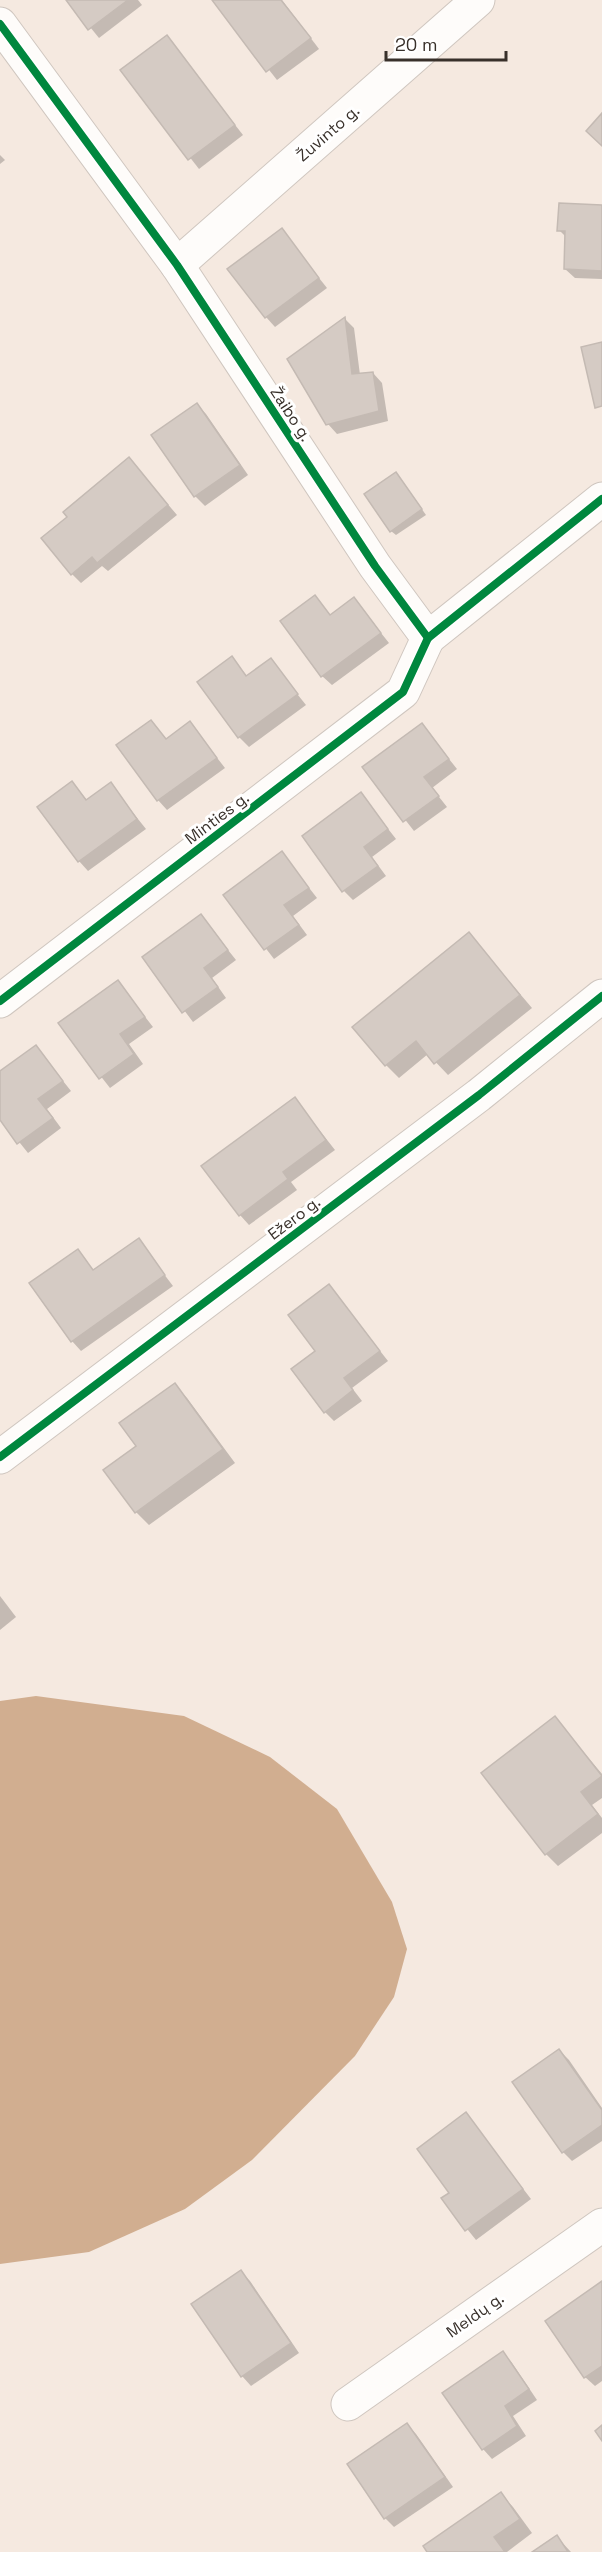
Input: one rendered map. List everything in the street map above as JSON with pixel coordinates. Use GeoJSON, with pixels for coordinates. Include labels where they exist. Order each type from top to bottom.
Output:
{"type":"FeatureCollection","features":[{"type":"Feature","properties":{"kind":"street","name":"Žuvinto g."},"geometry":{"type":"LineString","coordinates":[[177,265],[478,0]]}},
{"type":"Feature","properties":{"kind":"street","name":"Žaibo g."},"geometry":{"type":"LineString","coordinates":[[0,24],[177,265],[375,566],[428,638]]}},
{"type":"Feature","properties":{"kind":"street"},"geometry":{"type":"LineString","coordinates":[[428,638],[602,499]]}},
{"type":"Feature","properties":{"kind":"street","name":"Minties g."},"geometry":{"type":"LineString","coordinates":[[0,1001],[403,692],[428,638]]}},
{"type":"Feature","properties":{"kind":"street","name":"Ežero g."},"geometry":{"type":"LineString","coordinates":[[0,1457],[479,1095],[602,996]]}},
{"type":"Feature","properties":{"kind":"street","name":"Meldų g."},"geometry":{"type":"LineString","coordinates":[[348,2404],[602,2225]]}},
{"type":"Feature","properties":{"kind":"shaded area"},"geometry":{"type":"Polygon","coordinates":[[[36,1696],[184,1716],[270,1757],[337,1809],[392,1902],[407,1949],[394,1997],[355,2056],[252,2160],[185,2209],[89,2252],[0,2264],[0,1701],[36,1696]]]}},
{"type":"Feature","properties":{"kind":"building"},"geometry":{"type":"Polygon","coordinates":[[[66,0],[128,0],[88,30],[66,0]]]}},
{"type":"Feature","properties":{"kind":"building"},"geometry":{"type":"Polygon","coordinates":[[[212,0],[281,0],[311,38],[266,72],[212,0]]]}},
{"type":"Feature","properties":{"kind":"building"},"geometry":{"type":"Polygon","coordinates":[[[167,35],[235,125],[188,160],[120,70],[167,35]]]}},
{"type":"Feature","properties":{"kind":"building"},"geometry":{"type":"Polygon","coordinates":[[[602,113],[602,146],[586,131],[602,113]]]}},
{"type":"Feature","properties":{"kind":"building"},"geometry":{"type":"Polygon","coordinates":[[[559,203],[602,205],[602,271],[564,269],[565,231],[557,231],[559,203]]]}},
{"type":"Feature","properties":{"kind":"building"},"geometry":{"type":"Polygon","coordinates":[[[282,228],[319,278],[265,318],[227,269],[282,228]]]}},
{"type":"Feature","properties":{"kind":"building"},"geometry":{"type":"Polygon","coordinates":[[[345,317],[352,374],[373,372],[379,411],[326,425],[287,359],[345,317]]]}},
{"type":"Feature","properties":{"kind":"building"},"geometry":{"type":"Polygon","coordinates":[[[602,342],[602,406],[595,408],[581,347],[602,342]]]}},
{"type":"Feature","properties":{"kind":"building"},"geometry":{"type":"Polygon","coordinates":[[[197,403],[240,465],[194,497],[151,435],[197,403]]]}},
{"type":"Feature","properties":{"kind":"building"},"geometry":{"type":"Polygon","coordinates":[[[129,457],[168,505],[97,563],[92,557],[71,575],[41,538],[67,517],[63,512],[129,457]]]}},
{"type":"Feature","properties":{"kind":"building"},"geometry":{"type":"Polygon","coordinates":[[[396,472],[422,509],[390,532],[364,494],[396,472]]]}},
{"type":"Feature","properties":{"kind":"building"},"geometry":{"type":"Polygon","coordinates":[[[315,595],[330,615],[354,597],[381,633],[321,677],[280,621],[315,595]]]}},
{"type":"Feature","properties":{"kind":"building"},"geometry":{"type":"Polygon","coordinates":[[[232,656],[246,676],[271,658],[298,694],[238,738],[197,682],[232,656]]]}},
{"type":"Feature","properties":{"kind":"building"},"geometry":{"type":"Polygon","coordinates":[[[151,720],[166,739],[190,721],[217,758],[157,801],[116,745],[151,720]]]}},
{"type":"Feature","properties":{"kind":"building"},"geometry":{"type":"Polygon","coordinates":[[[422,723],[449,759],[424,777],[439,796],[403,822],[362,767],[422,723]]]}},
{"type":"Feature","properties":{"kind":"building"},"geometry":{"type":"Polygon","coordinates":[[[72,781],[86,800],[111,782],[137,819],[78,862],[37,807],[72,781]]]}},
{"type":"Feature","properties":{"kind":"building"},"geometry":{"type":"Polygon","coordinates":[[[361,792],[388,829],[364,847],[378,866],[342,892],[302,836],[361,792]]]}},
{"type":"Feature","properties":{"kind":"building"},"geometry":{"type":"Polygon","coordinates":[[[282,851],[309,888],[284,905],[299,925],[264,950],[223,895],[282,851]]]}},
{"type":"Feature","properties":{"kind":"building"},"geometry":{"type":"Polygon","coordinates":[[[201,914],[228,950],[204,968],[218,987],[182,1013],[142,957],[201,914]]]}},
{"type":"Feature","properties":{"kind":"building"},"geometry":{"type":"Polygon","coordinates":[[[469,932],[520,995],[434,1064],[416,1041],[385,1066],[352,1027],[469,932]]]}},
{"type":"Feature","properties":{"kind":"building"},"geometry":{"type":"Polygon","coordinates":[[[118,980],[145,1017],[120,1034],[134,1054],[99,1079],[58,1023],[118,980]]]}},
{"type":"Feature","properties":{"kind":"building"},"geometry":{"type":"Polygon","coordinates":[[[36,1045],[63,1081],[38,1099],[53,1118],[17,1144],[0,1120],[0,1071],[36,1045]]]}},
{"type":"Feature","properties":{"kind":"building"},"geometry":{"type":"Polygon","coordinates":[[[295,1097],[326,1140],[283,1172],[288,1179],[239,1216],[201,1166],[295,1097]]]}},
{"type":"Feature","properties":{"kind":"building"},"geometry":{"type":"Polygon","coordinates":[[[139,1238],[165,1275],[71,1342],[29,1283],[78,1249],[93,1270],[139,1238]]]}},
{"type":"Feature","properties":{"kind":"building"},"geometry":{"type":"Polygon","coordinates":[[[329,1284],[380,1351],[344,1378],[353,1390],[324,1413],[291,1369],[315,1351],[288,1315],[329,1284]]]}},
{"type":"Feature","properties":{"kind":"building"},"geometry":{"type":"Polygon","coordinates":[[[175,1383],[223,1449],[135,1513],[103,1470],[136,1446],[119,1423],[175,1383]]]}},
{"type":"Feature","properties":{"kind":"building"},"geometry":{"type":"Polygon","coordinates":[[[555,1716],[602,1776],[581,1792],[598,1814],[545,1855],[481,1773],[555,1716]]]}},
{"type":"Feature","properties":{"kind":"building"},"geometry":{"type":"Polygon","coordinates":[[[559,2049],[602,2110],[602,2125],[562,2153],[512,2082],[559,2049]]]}},
{"type":"Feature","properties":{"kind":"building"},"geometry":{"type":"Polygon","coordinates":[[[466,2112],[523,2189],[465,2231],[441,2198],[449,2193],[417,2149],[466,2112]]]}},
{"type":"Feature","properties":{"kind":"building"},"geometry":{"type":"Polygon","coordinates":[[[241,2270],[291,2343],[241,2377],[191,2304],[241,2270]]]}},
{"type":"Feature","properties":{"kind":"building"},"geometry":{"type":"Polygon","coordinates":[[[602,2281],[602,2366],[584,2378],[545,2321],[602,2281]]]}},
{"type":"Feature","properties":{"kind":"building"},"geometry":{"type":"Polygon","coordinates":[[[503,2351],[529,2389],[505,2406],[517,2426],[482,2450],[442,2393],[503,2351]]]}},
{"type":"Feature","properties":{"kind":"building"},"geometry":{"type":"Polygon","coordinates":[[[407,2423],[445,2477],[384,2519],[347,2464],[407,2423]]]}},
{"type":"Feature","properties":{"kind":"building"},"geometry":{"type":"Polygon","coordinates":[[[602,2425],[602,2441],[595,2431],[602,2425]]]}},
{"type":"Feature","properties":{"kind":"building"},"geometry":{"type":"Polygon","coordinates":[[[501,2492],[520,2519],[494,2537],[505,2552],[427,2552],[423,2546],[501,2492]]]}},
{"type":"Feature","properties":{"kind":"building"},"geometry":{"type":"Polygon","coordinates":[[[557,2535],[568,2552],[532,2552],[557,2535]]]}},
{"type":"Feature","properties":{"kind":"cycle path"},"geometry":{"type":"LineString","coordinates":[[0,24],[177,265],[375,566],[428,638],[602,499]]}},
{"type":"Feature","properties":{"kind":"cycle path"},"geometry":{"type":"LineString","coordinates":[[0,1001],[403,692],[428,638]]}},
{"type":"Feature","properties":{"kind":"cycle path"},"geometry":{"type":"LineString","coordinates":[[0,1457],[479,1095],[602,996]]}}]}
